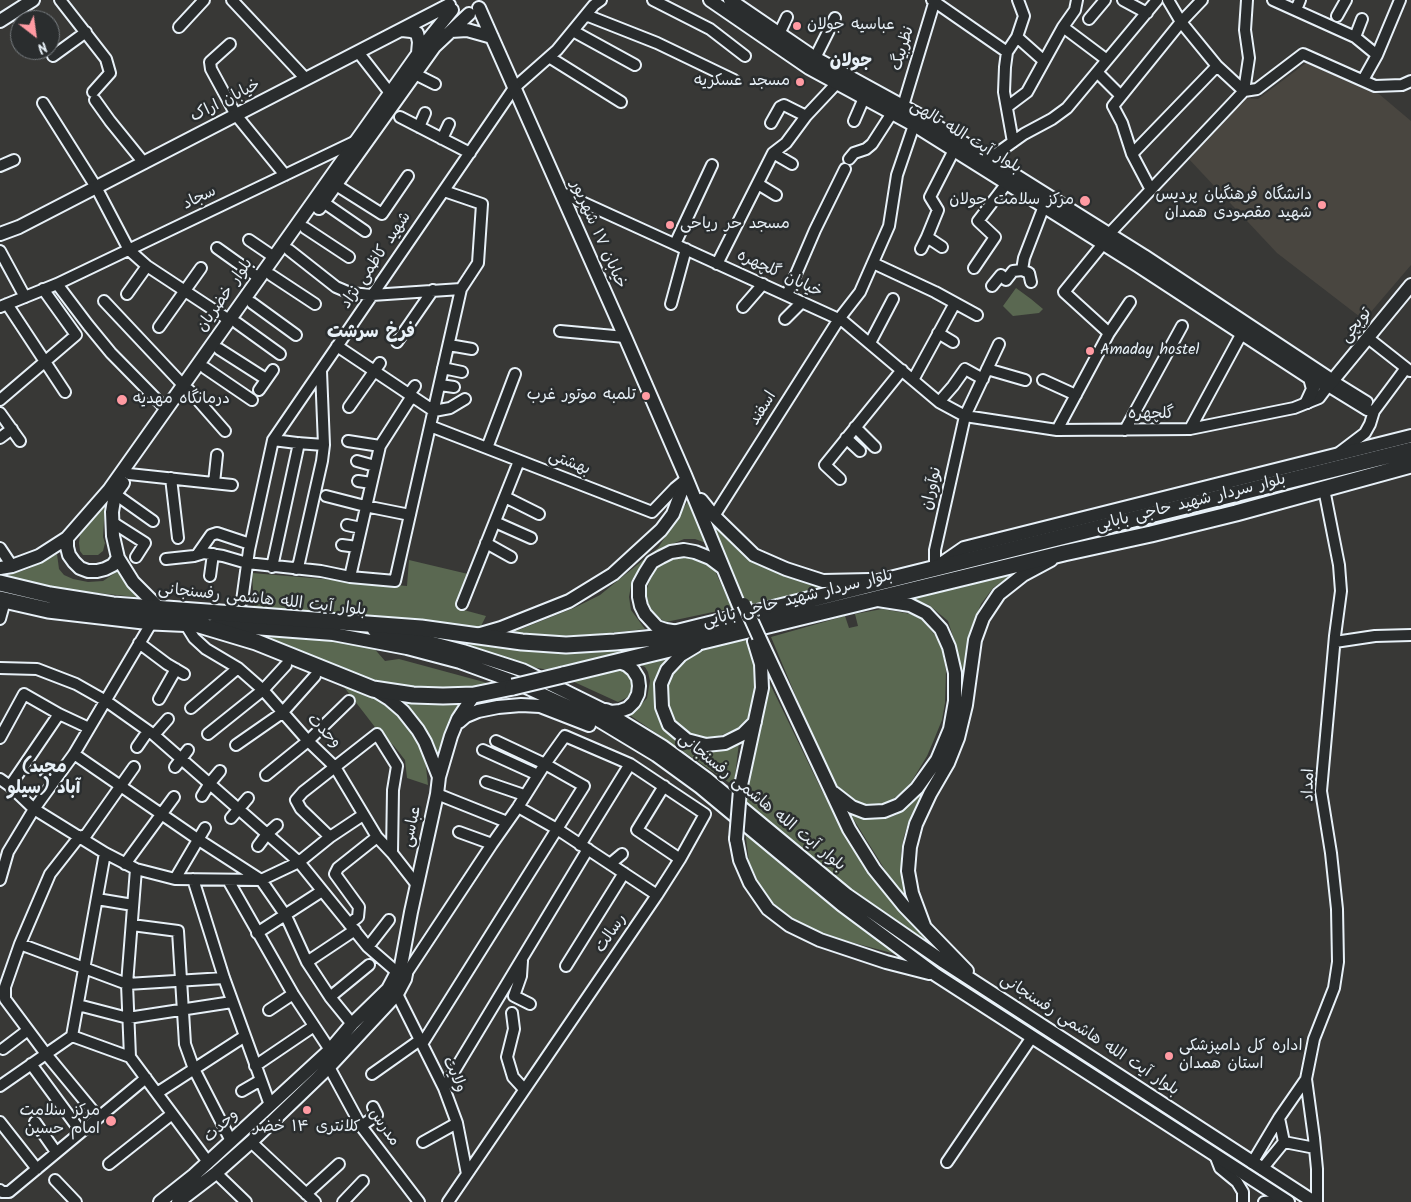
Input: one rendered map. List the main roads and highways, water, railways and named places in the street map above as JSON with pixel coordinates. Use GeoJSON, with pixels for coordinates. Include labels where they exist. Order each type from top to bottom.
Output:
{"type":"FeatureCollection","features":[{"type":"Feature","properties":{"kind":"highway","name":"بلوار سردار شهید حاجی بابایی"},"geometry":{"type":"LineString","coordinates":[[333,622],[421,628],[522,642],[566,645],[645,639],[935,569],[1129,513],[1148,515],[1411,450]]}},
{"type":"Feature","properties":{"kind":"highway","name":"بلوار سردار شهید حاجی بابایی"},"geometry":{"type":"LineString","coordinates":[[190,623],[256,642],[374,689],[413,695],[474,695],[619,662],[1064,553],[1151,534],[1236,513],[1411,465]]}},
{"type":"Feature","properties":{"kind":"highway"},"geometry":{"type":"LineString","coordinates":[[1148,515],[1151,534]]}},
{"type":"Feature","properties":{"kind":"highway","name":"بلوار آیت الله هاشمی رفسنجانی"},"geometry":{"type":"LineString","coordinates":[[0,583],[50,596],[113,605],[190,623]]}},
{"type":"Feature","properties":{"kind":"highway","name":"بلوار آیت الله هاشمی رفسنجانی"},"geometry":{"type":"LineString","coordinates":[[3,600],[48,610],[333,622]]}},
{"type":"Feature","properties":{"kind":"main road"},"geometry":{"type":"LineString","coordinates":[[0,21],[33,0]]}},
{"type":"Feature","properties":{"kind":"main road","name":"بلوار آیت الله تالهی"},"geometry":{"type":"LineString","coordinates":[[710,0],[812,63],[897,109],[986,163],[1330,384]]}},
{"type":"Feature","properties":{"kind":"main road","name":"بلوار آیت الله تالهی"},"geometry":{"type":"LineString","coordinates":[[730,0],[779,34],[837,83],[864,98],[897,109],[914,125],[954,150],[986,163],[1007,183],[1044,206],[1106,239],[1310,378],[1330,384]]}},
{"type":"Feature","properties":{"kind":"main road"},"geometry":{"type":"LineString","coordinates":[[449,5],[463,14],[477,7]]}},
{"type":"Feature","properties":{"kind":"main road","name":"خیابان اراک"},"geometry":{"type":"LineString","coordinates":[[0,241],[19,228],[449,5]]}},
{"type":"Feature","properties":{"kind":"main road","name":"بلوار خضریان"},"geometry":{"type":"LineString","coordinates":[[6,567],[39,556],[68,538],[109,490],[166,409],[205,368],[219,349],[233,322],[252,302],[274,257],[418,53],[449,5]]}},
{"type":"Feature","properties":{"kind":"main road","name":"بلوار خضریان"},"geometry":{"type":"LineString","coordinates":[[156,615],[118,558],[112,522],[115,494],[186,387],[265,276],[289,250],[434,47],[477,7]]}},
{"type":"Feature","properties":{"kind":"main road","name":"خیابان ۱۷ شهریور"},"geometry":{"type":"LineString","coordinates":[[477,7],[625,336],[686,477]]}},
{"type":"Feature","properties":{"kind":"main road"},"geometry":{"type":"LineString","coordinates":[[402,30],[417,33],[420,42],[418,53]]}},
{"type":"Feature","properties":{"kind":"main road"},"geometry":{"type":"LineString","coordinates":[[451,31],[467,30],[492,38]]}},
{"type":"Feature","properties":{"kind":"main road","name":"خیابان اراک"},"geometry":{"type":"LineString","coordinates":[[0,234],[19,228]]}},
{"type":"Feature","properties":{"kind":"main road","name":"توپچی"},"geometry":{"type":"LineString","coordinates":[[1330,384],[1411,286]]}},
{"type":"Feature","properties":{"kind":"main road"},"geometry":{"type":"LineString","coordinates":[[1308,402],[1313,389],[1310,378]]}},
{"type":"Feature","properties":{"kind":"main road"},"geometry":{"type":"LineString","coordinates":[[1129,513],[1338,454],[1411,436]]}},
{"type":"Feature","properties":{"kind":"main road"},"geometry":{"type":"LineString","coordinates":[[686,477],[690,480],[701,500],[756,637],[849,829],[874,869],[904,906],[984,989]]}},
{"type":"Feature","properties":{"kind":"main road"},"geometry":{"type":"LineString","coordinates":[[686,477],[723,568],[742,605]]}},
{"type":"Feature","properties":{"kind":"main road"},"geometry":{"type":"LineString","coordinates":[[474,636],[501,628],[569,601],[613,574],[661,530],[673,514],[686,477]]}},
{"type":"Feature","properties":{"kind":"main road"},"geometry":{"type":"LineString","coordinates":[[701,500],[714,516],[754,556],[786,569],[823,581],[898,578]]}},
{"type":"Feature","properties":{"kind":"main road"},"geometry":{"type":"LineString","coordinates":[[68,538],[67,547],[69,555],[80,568],[97,572],[105,570],[113,565],[118,558]]}},
{"type":"Feature","properties":{"kind":"main road"},"geometry":{"type":"LineString","coordinates":[[678,632],[657,627],[645,614],[641,606],[639,584],[652,562],[671,552],[684,550],[710,558],[723,568]]}},
{"type":"Feature","properties":{"kind":"main road"},"geometry":{"type":"LineString","coordinates":[[925,928],[912,893],[908,871],[910,847],[916,824],[930,794],[948,763],[958,738],[966,706],[975,640],[983,618],[1000,594],[1023,575],[1064,553]]}},
{"type":"Feature","properties":{"kind":"main road"},"geometry":{"type":"LineString","coordinates":[[830,789],[852,807],[865,812],[884,811],[899,805],[917,788],[938,760],[950,730],[955,701],[955,673],[950,647],[941,628],[926,613],[910,605],[876,599]]}},
{"type":"Feature","properties":{"kind":"main road","name":"بلوار آیت الله هاشمی رفسنجانی"},"geometry":{"type":"LineString","coordinates":[[333,622],[410,637],[463,650],[522,670],[603,710],[662,746],[708,778],[848,895],[984,989],[1257,1166],[1316,1202]]}},
{"type":"Feature","properties":{"kind":"main road","name":"بلوار آیت الله هاشمی رفسنجانی"},"geometry":{"type":"LineString","coordinates":[[190,623],[333,634],[407,648],[460,662],[516,682],[598,720],[656,755],[700,787],[842,906],[936,975],[1286,1201]]}},
{"type":"Feature","properties":{"kind":"main road"},"geometry":{"type":"LineString","coordinates":[[756,637],[761,664],[762,688],[740,790],[736,839],[740,860],[750,883],[768,909],[789,925],[820,940],[886,962],[936,975]]}},
{"type":"Feature","properties":{"kind":"main road"},"geometry":{"type":"LineString","coordinates":[[703,641],[681,655],[667,670],[661,684],[662,707],[669,725],[687,740],[706,746],[725,743],[743,734],[755,722]]}},
{"type":"Feature","properties":{"kind":"main road"},"geometry":{"type":"LineString","coordinates":[[603,710],[612,712],[628,708],[638,694],[640,686],[638,678],[633,670],[619,662]]}},
{"type":"Feature","properties":{"kind":"main road"},"geometry":{"type":"LineString","coordinates":[[374,689],[403,711],[418,730],[439,777]]}},
{"type":"Feature","properties":{"kind":"main road","name":"عباسی"},"geometry":{"type":"LineString","coordinates":[[392,994],[402,973],[417,885],[439,777],[455,726],[474,695]]}},
{"type":"Feature","properties":{"kind":"main road"},"geometry":{"type":"LineString","coordinates":[[455,726],[466,716],[478,711],[521,705],[540,706],[637,744]]}},
{"type":"Feature","properties":{"kind":"main road","name":"وحدت"},"geometry":{"type":"LineString","coordinates":[[160,1202],[208,1162],[330,1050],[352,1024],[392,994]]}},
{"type":"Feature","properties":{"kind":"main road","name":"وحدت"},"geometry":{"type":"LineString","coordinates":[[178,1202],[216,1173],[251,1142],[329,1067],[392,994]]}},
{"type":"Feature","properties":{"kind":"main road"},"geometry":{"type":"LineString","coordinates":[[1032,1037],[1039,1024]]}},
{"type":"Feature","properties":{"kind":"main road"},"geometry":{"type":"LineString","coordinates":[[1250,1178],[1257,1166]]}},
{"type":"Feature","properties":{"kind":"place","name":"عباسیه جولان"},"geometry":{"type":"Point","coordinates":[797,26]}},
{"type":"Feature","properties":{"kind":"place","name":"مسجد عسکریه"},"geometry":{"type":"Point","coordinates":[800,82]}},
{"type":"Feature","properties":{"kind":"place","name":"مرکز سلامت جولان"},"geometry":{"type":"Point","coordinates":[1085,201]}},
{"type":"Feature","properties":{"kind":"place","name":"دانشگاه فرهنگیان پردیس شهید مقصودی همدان"},"geometry":{"type":"Point","coordinates":[1322,205]}},
{"type":"Feature","properties":{"kind":"place","name":"مسجد حر ریاحی"},"geometry":{"type":"Point","coordinates":[670,225]}},
{"type":"Feature","properties":{"kind":"place","name":"Amaday hostel"},"geometry":{"type":"Point","coordinates":[1090,351]}},
{"type":"Feature","properties":{"kind":"place","name":"تلمبه موتور غرب"},"geometry":{"type":"Point","coordinates":[646,396]}},
{"type":"Feature","properties":{"kind":"place","name":"درمانگاه مهدیه"},"geometry":{"type":"Point","coordinates":[122,400]}},
{"type":"Feature","properties":{"kind":"place","name":"اداره کل دامپزشکی استان همدان"},"geometry":{"type":"Point","coordinates":[1169,1056]}},
{"type":"Feature","properties":{"kind":"place","name":"کلانتری ۱۴ خضر"},"geometry":{"type":"Point","coordinates":[307,1110]}},
{"type":"Feature","properties":{"kind":"place","name":"مرکز سلامت امام حسین"},"geometry":{"type":"Point","coordinates":[111,1121]}},
{"type":"Feature","properties":{"kind":"district","name":"جولان"},"geometry":{"type":"Point","coordinates":[851,63]}},
{"type":"Feature","properties":{"kind":"district","name":"فرخ سرشت"},"geometry":{"type":"Point","coordinates":[371,334]}},
{"type":"Feature","properties":{"kind":"district","name":"(مجید آباد (سیلو"},"geometry":{"type":"Point","coordinates":[44,780]}}]}
